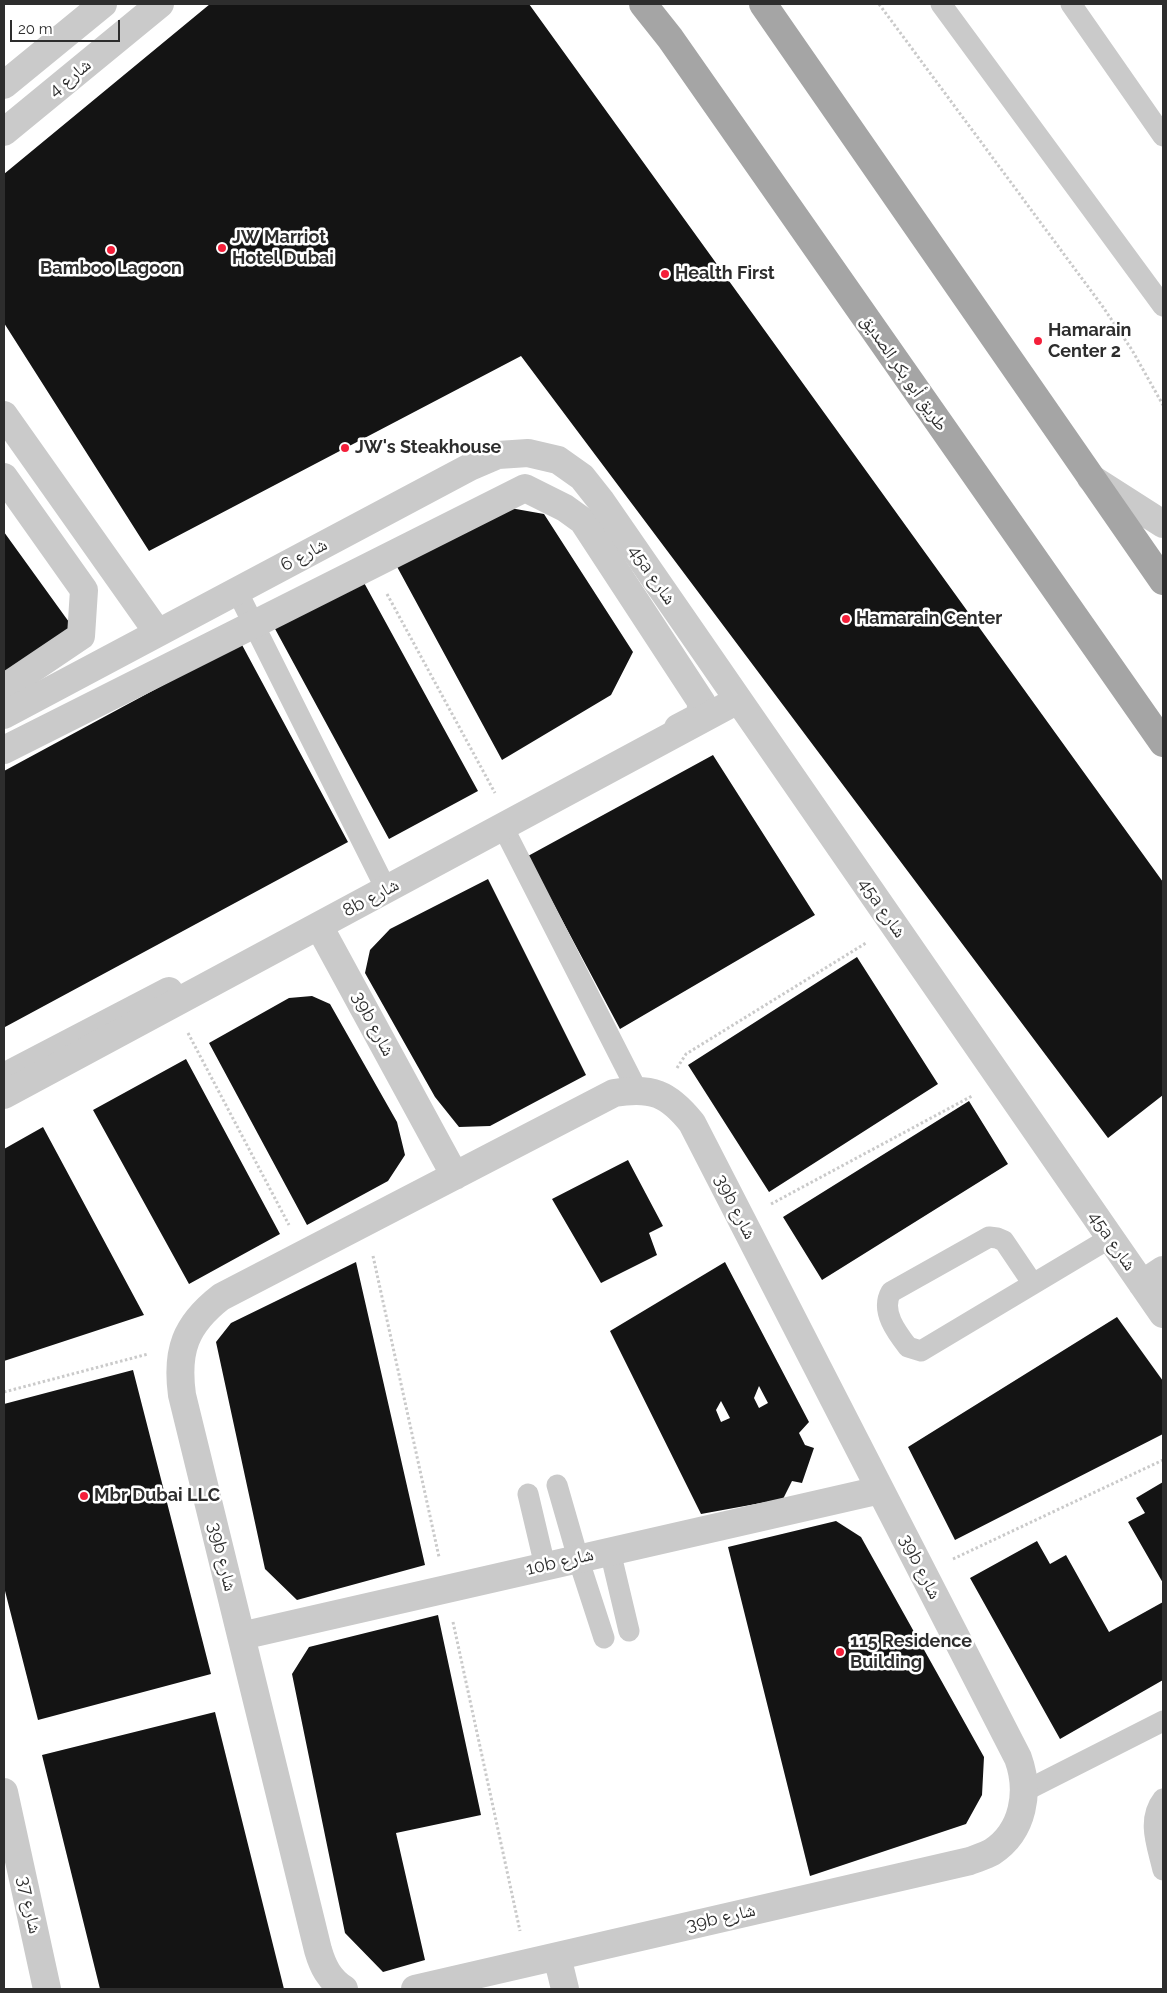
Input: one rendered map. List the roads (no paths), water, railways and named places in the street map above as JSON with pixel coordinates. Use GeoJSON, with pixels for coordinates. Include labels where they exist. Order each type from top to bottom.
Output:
{"type":"FeatureCollection","features":[{"type":"Feature","properties":{"kind":"main road","name":"طريق أبو بكر الصديق"},"geometry":{"type":"LineString","coordinates":[[643,4],[681,54],[1163,743]]}},
{"type":"Feature","properties":{"kind":"main road"},"geometry":{"type":"LineString","coordinates":[[763,4],[1089,477],[1163,581]]}},
{"type":"Feature","properties":{"kind":"street","name":"شارع 4"},"geometry":{"type":"LineString","coordinates":[[4,85],[101,4]]}},
{"type":"Feature","properties":{"kind":"street","name":"شارع 4"},"geometry":{"type":"LineString","coordinates":[[4,132],[160,4]]}},
{"type":"Feature","properties":{"kind":"street"},"geometry":{"type":"LineString","coordinates":[[4,415],[158,633]]}},
{"type":"Feature","properties":{"kind":"street","name":"شارع 6"},"geometry":{"type":"LineString","coordinates":[[4,715],[470,467],[498,455],[528,453],[558,460],[582,477],[601,501]]}},
{"type":"Feature","properties":{"kind":"street"},"geometry":{"type":"LineString","coordinates":[[4,477],[84,590],[82,636],[4,688]]}},
{"type":"Feature","properties":{"kind":"street"},"geometry":{"type":"LineString","coordinates":[[1089,477],[1163,524]]}},
{"type":"Feature","properties":{"kind":"street"},"geometry":{"type":"LineString","coordinates":[[4,750],[525,488],[565,508],[583,522],[702,703],[699,717],[505,821]]}},
{"type":"Feature","properties":{"kind":"street","name":"45a شارع"},"geometry":{"type":"LineString","coordinates":[[601,501],[1110,1238],[1153,1277],[1163,1314]]}},
{"type":"Feature","properties":{"kind":"street","name":"8b شارع"},"geometry":{"type":"LineString","coordinates":[[4,1095],[319,926],[384,885],[738,700]]}},
{"type":"Feature","properties":{"kind":"street"},"geometry":{"type":"LineString","coordinates":[[4,1077],[384,885]]}},
{"type":"Feature","properties":{"kind":"street","name":"39b شارع"},"geometry":{"type":"LineString","coordinates":[[319,926],[455,1176]]}},
{"type":"Feature","properties":{"kind":"street","name":"39b شارع"},"geometry":{"type":"LineString","coordinates":[[344,1989],[335,1983],[324,1968],[318,1950],[182,1395],[180,1361],[184,1344],[192,1326],[204,1310],[221,1298],[614,1093],[648,1092],[678,1106],[692,1124],[742,1220],[1018,1758],[1024,1774],[1025,1791],[1021,1815],[1009,1836],[992,1852],[970,1861],[416,1989]]}},
{"type":"Feature","properties":{"kind":"street","name":"10b شارع"},"geometry":{"type":"LineString","coordinates":[[241,1636],[880,1490]]}},
{"type":"Feature","properties":{"kind":"street","name":"شارع 37"},"geometry":{"type":"LineString","coordinates":[[4,1792],[47,1989]]}},
{"type":"Feature","properties":{"kind":"street"},"geometry":{"type":"LineString","coordinates":[[557,1956],[565,1989]]}},
{"type":"Feature","properties":{"kind":"lane"},"geometry":{"type":"LineString","coordinates":[[941,4],[1163,306]]}},
{"type":"Feature","properties":{"kind":"lane"},"geometry":{"type":"LineString","coordinates":[[1071,4],[1163,136]]}},
{"type":"Feature","properties":{"kind":"lane"},"geometry":{"type":"LineString","coordinates":[[237,591],[384,885]]}},
{"type":"Feature","properties":{"kind":"lane"},"geometry":{"type":"LineString","coordinates":[[505,821],[648,1092]]}},
{"type":"Feature","properties":{"kind":"lane"},"geometry":{"type":"LineString","coordinates":[[1033,1284],[1004,1241],[989,1237],[891,1292],[887,1299],[886,1307],[908,1348],[921,1351],[1110,1238]]}},
{"type":"Feature","properties":{"kind":"lane"},"geometry":{"type":"LineString","coordinates":[[557,1485],[604,1638]]}},
{"type":"Feature","properties":{"kind":"lane"},"geometry":{"type":"LineString","coordinates":[[528,1494],[544,1566]]}},
{"type":"Feature","properties":{"kind":"lane"},"geometry":{"type":"LineString","coordinates":[[610,1551],[628,1631]]}},
{"type":"Feature","properties":{"kind":"lane"},"geometry":{"type":"LineString","coordinates":[[1025,1791],[1163,1721]]}},
{"type":"Feature","properties":{"kind":"lane"},"geometry":{"type":"LineString","coordinates":[[1163,1800],[1154,1815],[1154,1825],[1163,1870]]}},
{"type":"Feature","properties":{"kind":"place","name":"JW Marriot Hotel Dubai"},"geometry":{"type":"Point","coordinates":[222,248]}},
{"type":"Feature","properties":{"kind":"place","name":"Bamboo Lagoon"},"geometry":{"type":"Point","coordinates":[111,250]}},
{"type":"Feature","properties":{"kind":"place","name":"Health First"},"geometry":{"type":"Point","coordinates":[665,274]}},
{"type":"Feature","properties":{"kind":"place","name":"Hamarain Center 2"},"geometry":{"type":"Point","coordinates":[1038,341]}},
{"type":"Feature","properties":{"kind":"place","name":"JW's Steakhouse"},"geometry":{"type":"Point","coordinates":[345,448]}},
{"type":"Feature","properties":{"kind":"place","name":"Hamarain Center"},"geometry":{"type":"Point","coordinates":[846,619]}},
{"type":"Feature","properties":{"kind":"place","name":"Mbr Dubai LLC"},"geometry":{"type":"Point","coordinates":[84,1496]}},
{"type":"Feature","properties":{"kind":"place","name":"115 Residence Building"},"geometry":{"type":"Point","coordinates":[840,1652]}}]}
